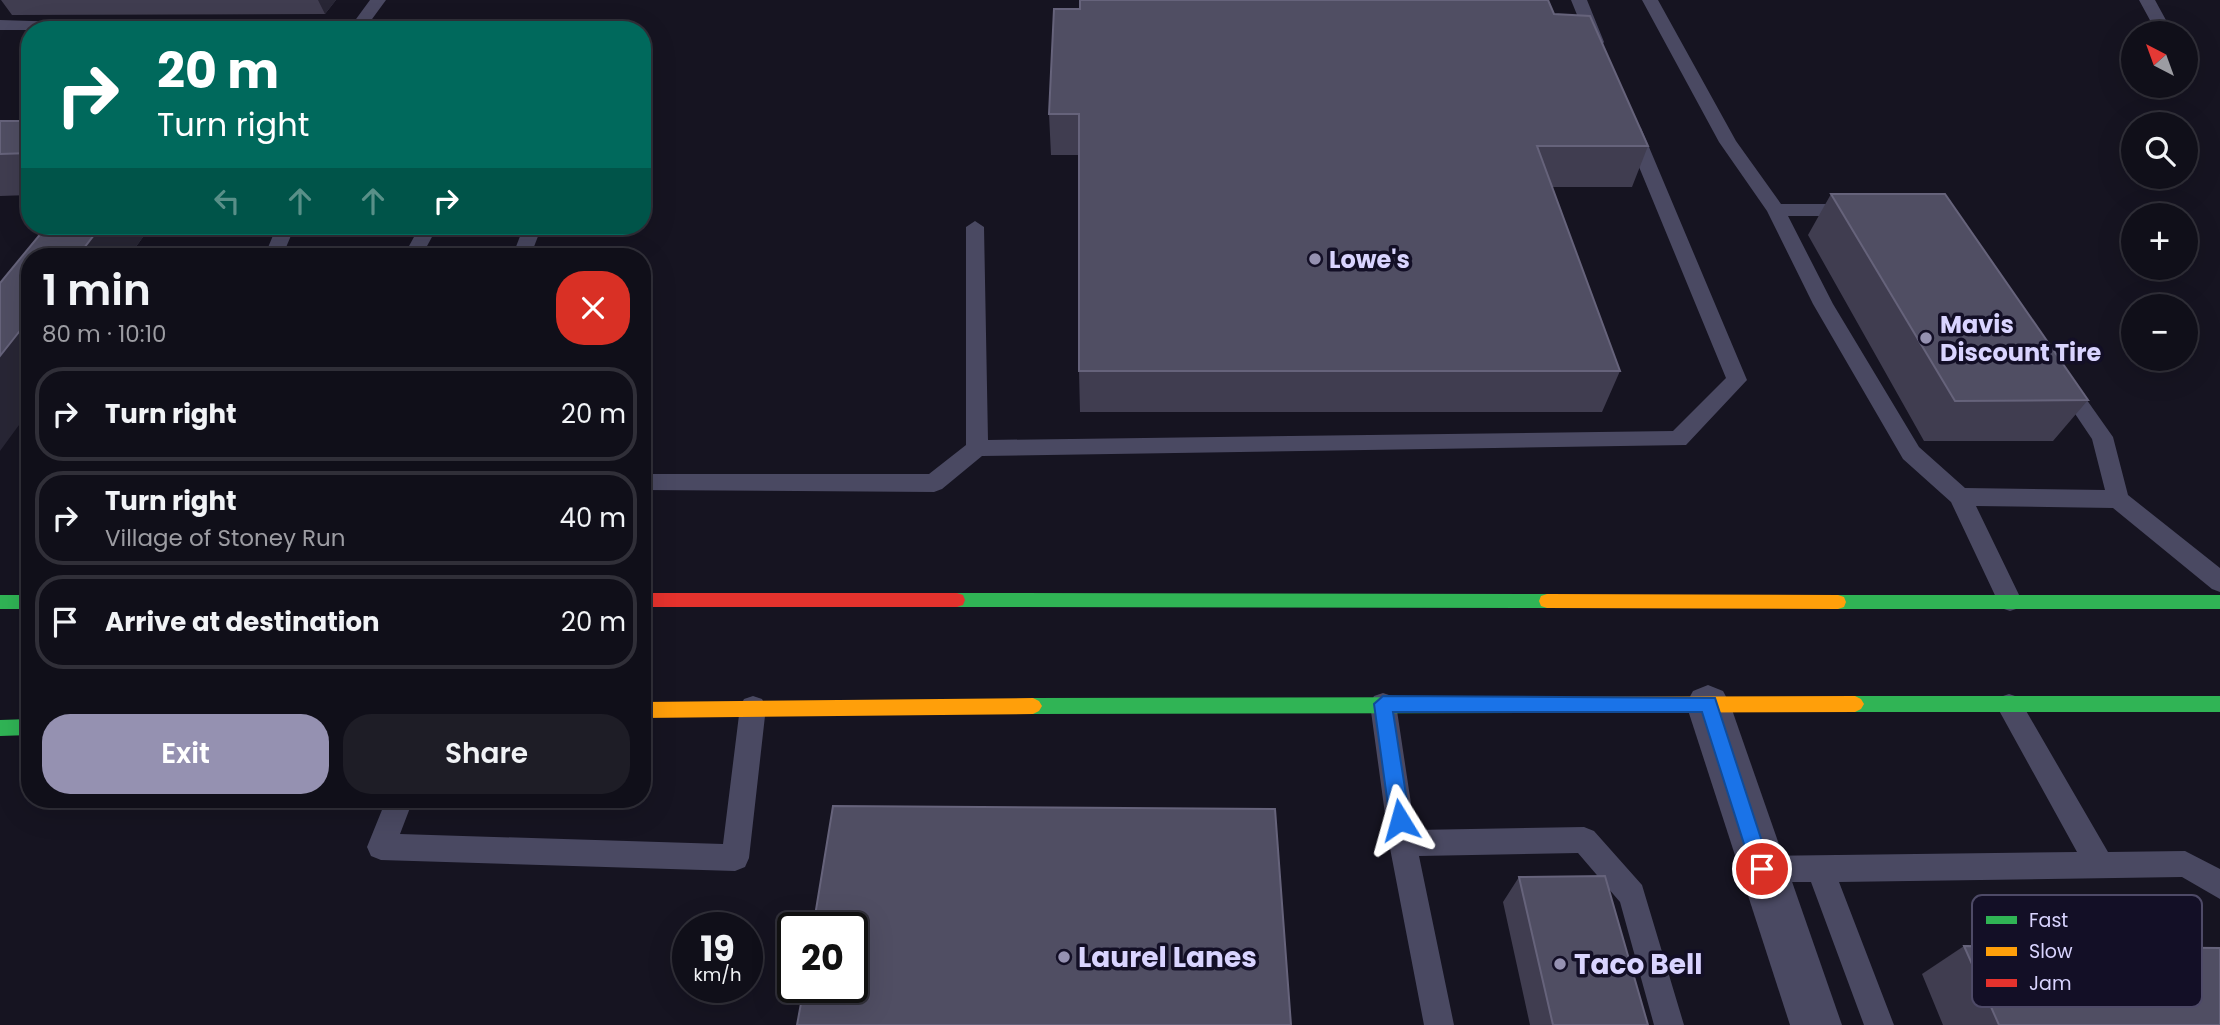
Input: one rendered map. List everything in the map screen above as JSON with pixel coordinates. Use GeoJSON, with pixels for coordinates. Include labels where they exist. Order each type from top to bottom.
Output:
{"type":"FeatureCollection","features":[{"type":"Feature","properties":{"kind":"highway"},"geometry":{"type":"LineString","coordinates":[[651,600],[2220,602]]}},
{"type":"Feature","properties":{"kind":"highway"},"geometry":{"type":"LineString","coordinates":[[0,603],[21,602]]}},
{"type":"Feature","properties":{"kind":"highway"},"geometry":{"type":"LineString","coordinates":[[651,710],[1383,704],[2220,704]]}},
{"type":"Feature","properties":{"kind":"highway"},"geometry":{"type":"LineString","coordinates":[[0,728],[21,727]]}},
{"type":"Feature","properties":{"kind":"street"},"geometry":{"type":"LineString","coordinates":[[1708,704],[1816,1025]]}},
{"type":"Feature","properties":{"kind":"lane"},"geometry":{"type":"LineString","coordinates":[[363,21],[378,0]]}},
{"type":"Feature","properties":{"kind":"lane"},"geometry":{"type":"LineString","coordinates":[[1578,0],[1605,63]]}},
{"type":"Feature","properties":{"kind":"lane"},"geometry":{"type":"LineString","coordinates":[[1650,0],[1728,142],[1776,210],[1823,304],[1911,453],[1960,497],[2010,601]]}},
{"type":"Feature","properties":{"kind":"lane"},"geometry":{"type":"LineString","coordinates":[[2147,0],[2158,21]]}},
{"type":"Feature","properties":{"kind":"lane"},"geometry":{"type":"LineString","coordinates":[[0,25],[21,26]]}},
{"type":"Feature","properties":{"kind":"lane"},"geometry":{"type":"LineString","coordinates":[[651,482],[934,483],[977,448],[1678,439],[1737,380],[1626,114]]}},
{"type":"Feature","properties":{"kind":"lane"},"geometry":{"type":"LineString","coordinates":[[1776,210],[1870,210]]}},
{"type":"Feature","properties":{"kind":"lane"},"geometry":{"type":"LineString","coordinates":[[975,227],[977,448]]}},
{"type":"Feature","properties":{"kind":"lane"},"geometry":{"type":"LineString","coordinates":[[2055,370],[2102,437],[2118,499],[2220,582]]}},
{"type":"Feature","properties":{"kind":"lane"},"geometry":{"type":"LineString","coordinates":[[1960,497],[2118,499]]}},
{"type":"Feature","properties":{"kind":"lane"},"geometry":{"type":"LineString","coordinates":[[1383,704],[1404,843],[1439,1025]]}},
{"type":"Feature","properties":{"kind":"lane"},"geometry":{"type":"LineString","coordinates":[[2009,705],[2100,865]]}},
{"type":"Feature","properties":{"kind":"lane"},"geometry":{"type":"LineString","coordinates":[[396,808],[381,847],[735,858],[753,707]]}},
{"type":"Feature","properties":{"kind":"lane"},"geometry":{"type":"LineString","coordinates":[[1404,843],[1584,840],[1632,895],[1669,1025]]}},
{"type":"Feature","properties":{"kind":"lane"},"geometry":{"type":"LineString","coordinates":[[1762,869],[2185,863],[2220,885]]}},
{"type":"Feature","properties":{"kind":"lane"},"geometry":{"type":"LineString","coordinates":[[1820,868],[1879,1025]]}},
{"type":"Feature","properties":{"kind":"building","name":"Lowe's"},"geometry":{"type":"Polygon","coordinates":[[[1080,0],[1548,0],[1554,14],[1590,16],[1648,146],[1537,146],[1620,371],[1079,371],[1079,114],[1049,114],[1054,9],[1080,9],[1080,0]]]}},
{"type":"Feature","properties":{"kind":"building"},"geometry":{"type":"Polygon","coordinates":[[[0,121],[21,121],[21,153],[0,154],[0,121]]]}},
{"type":"Feature","properties":{"kind":"building"},"geometry":{"type":"Polygon","coordinates":[[[1831,194],[1945,194],[2088,400],[1955,401],[1831,194]]]}},
{"type":"Feature","properties":{"kind":"building"},"geometry":{"type":"Polygon","coordinates":[[[40,235],[94,235],[84,248],[29,248],[40,235]]]}},
{"type":"Feature","properties":{"kind":"building"},"geometry":{"type":"Polygon","coordinates":[[[21,258],[21,329],[0,356],[0,283],[21,258]]]}},
{"type":"Feature","properties":{"kind":"building","name":"Laurel Lanes"},"geometry":{"type":"Polygon","coordinates":[[[833,806],[1275,809],[1291,1025],[797,1025],[801,1003],[868,1003],[868,912],[816,912],[833,806]]]}},
{"type":"Feature","properties":{"kind":"building"},"geometry":{"type":"Polygon","coordinates":[[[1605,876],[1648,1025],[1553,1025],[1519,877],[1605,876]]]}},
{"type":"Feature","properties":{"kind":"building"},"geometry":{"type":"Polygon","coordinates":[[[1964,946],[1972,946],[1972,964],[1964,946]]]}},
{"type":"Feature","properties":{"kind":"building"},"geometry":{"type":"Polygon","coordinates":[[[2202,948],[2220,948],[2220,1025],[1999,1025],[1991,1007],[2202,1007],[2202,948]]]}},
{"type":"Feature","properties":{"kind":"traffic: fast"},"geometry":{"type":"LineString","coordinates":[[957,600],[1547,601]]}},
{"type":"Feature","properties":{"kind":"traffic: fast"},"geometry":{"type":"LineString","coordinates":[[0,602],[21,602]]}},
{"type":"Feature","properties":{"kind":"traffic: fast"},"geometry":{"type":"LineString","coordinates":[[1838,602],[2220,602]]}},
{"type":"Feature","properties":{"kind":"traffic: fast"},"geometry":{"type":"LineString","coordinates":[[1855,704],[2220,704]]}},
{"type":"Feature","properties":{"kind":"traffic: fast"},"geometry":{"type":"LineString","coordinates":[[1033,706],[1528,705]]}},
{"type":"Feature","properties":{"kind":"traffic: fast"},"geometry":{"type":"LineString","coordinates":[[0,728],[21,727]]}},
{"type":"Feature","properties":{"kind":"traffic: slow"},"geometry":{"type":"LineString","coordinates":[[1547,601],[1838,602]]}},
{"type":"Feature","properties":{"kind":"traffic: slow"},"geometry":{"type":"LineString","coordinates":[[1528,705],[1855,704]]}},
{"type":"Feature","properties":{"kind":"traffic: slow"},"geometry":{"type":"LineString","coordinates":[[651,710],[1033,706]]}},
{"type":"Feature","properties":{"kind":"traffic: jam"},"geometry":{"type":"LineString","coordinates":[[651,600],[957,600]]}},
{"type":"Feature","properties":{"kind":"place","name":"Lowe's"},"geometry":{"type":"Point","coordinates":[1315,259]}},
{"type":"Feature","properties":{"kind":"place","name":"Mavis Discount Tire"},"geometry":{"type":"Point","coordinates":[1926,338]}},
{"type":"Feature","properties":{"kind":"place","name":"Laurel Lanes"},"geometry":{"type":"Point","coordinates":[1064,957]}},
{"type":"Feature","properties":{"kind":"place","name":"Taco Bell"},"geometry":{"type":"Point","coordinates":[1560,964]}},
{"type":"Feature","properties":{"kind":"route"},"geometry":{"type":"LineString","coordinates":[[1400,820],[1383,704],[1708,704],[1762,869]]}}]}
